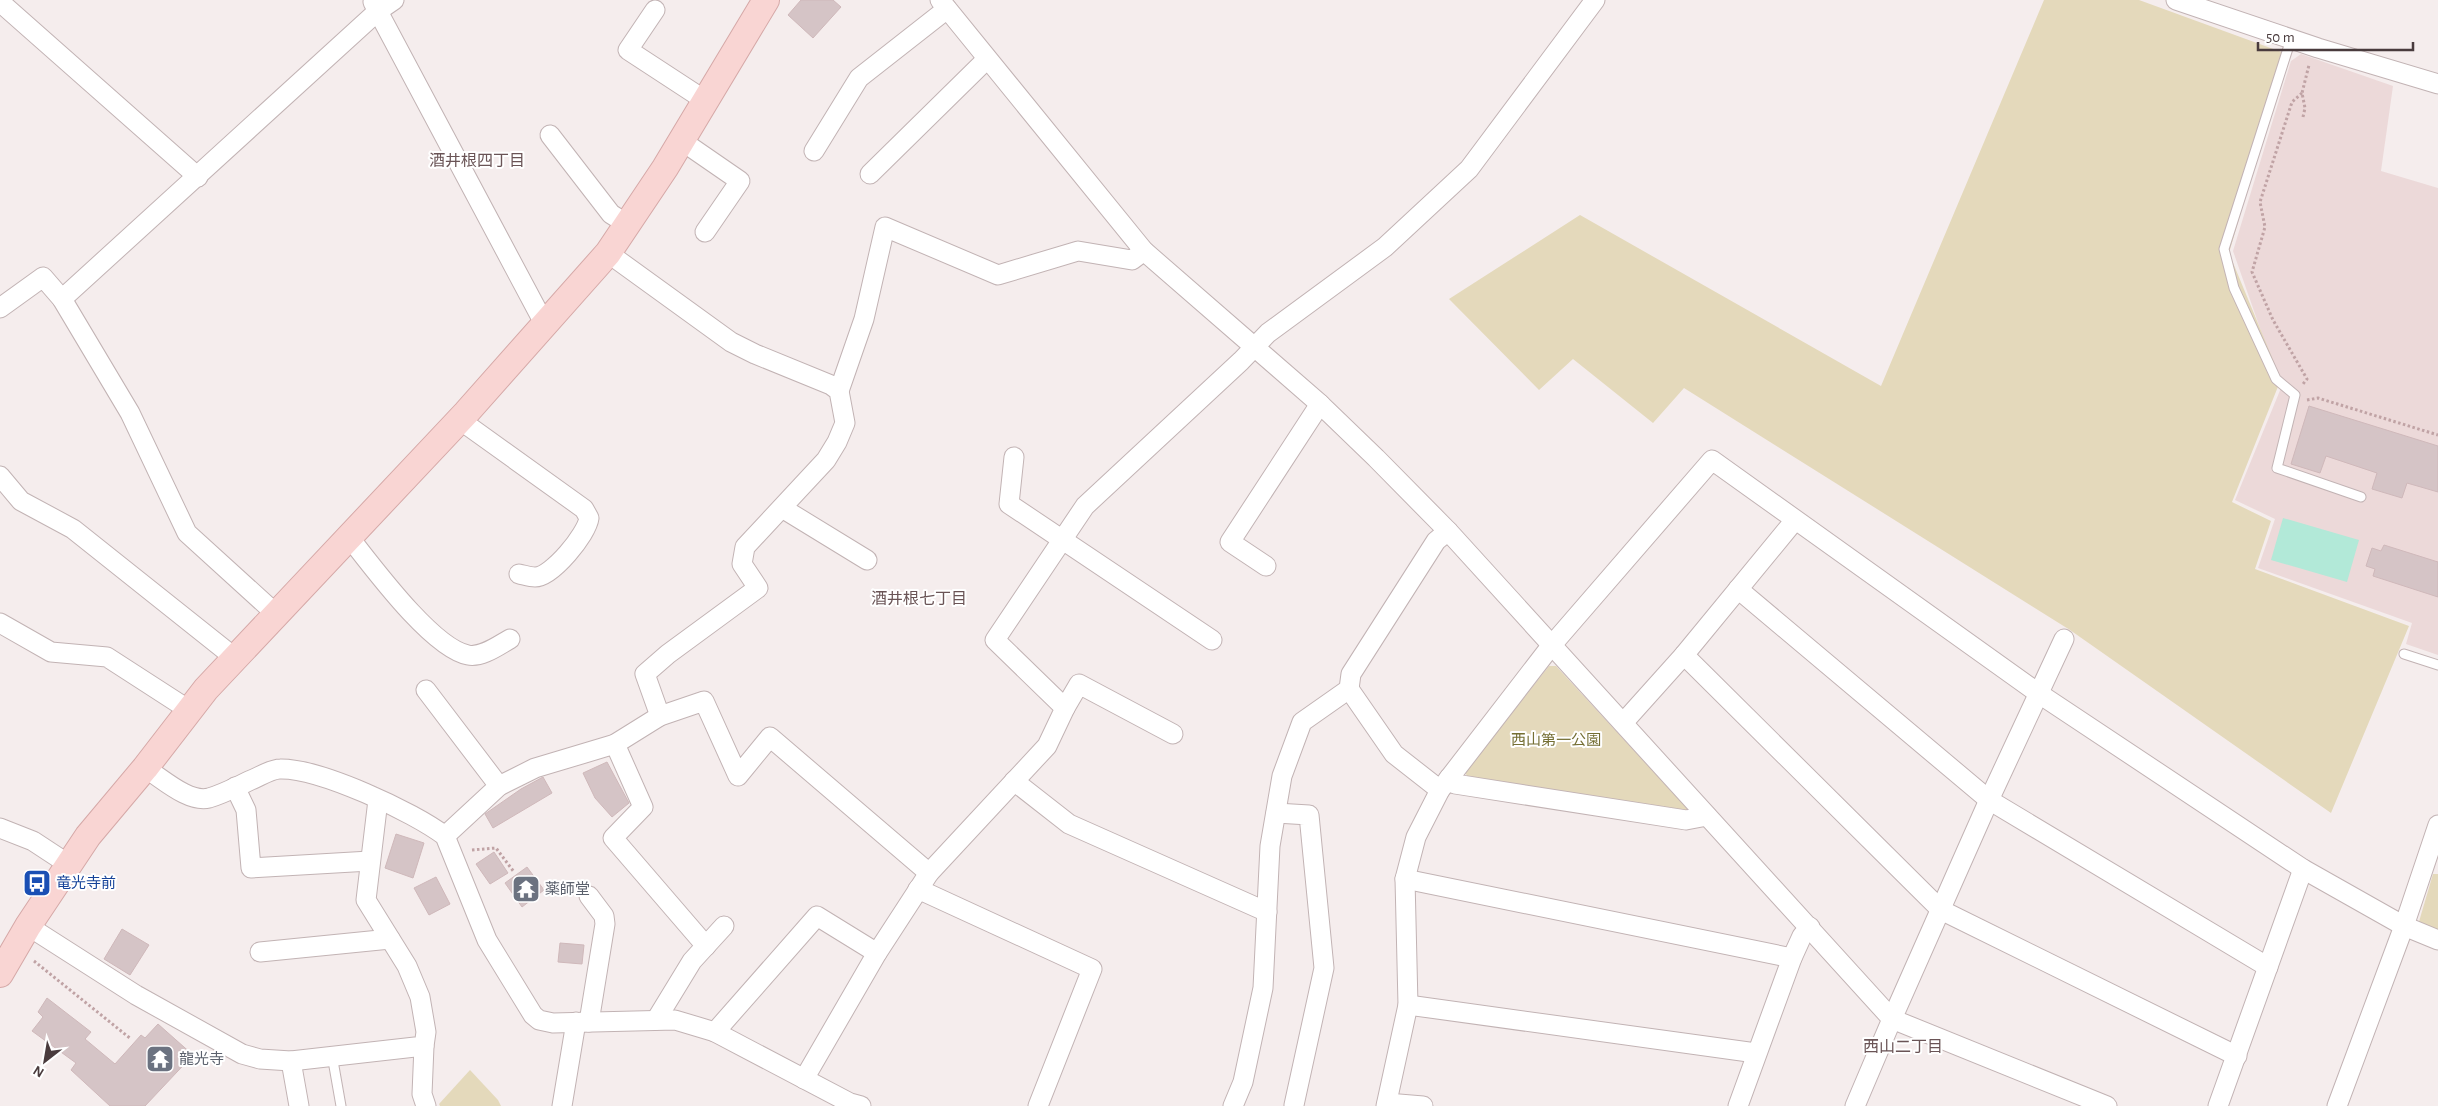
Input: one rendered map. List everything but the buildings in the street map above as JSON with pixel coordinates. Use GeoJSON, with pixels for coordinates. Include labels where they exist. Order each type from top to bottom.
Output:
{"type":"FeatureCollection","features":[{"type":"Feature","properties":{"kind":"street"},"geometry":{"type":"LineString","coordinates":[[62,298],[198,177],[375,6],[394,0]]}},
{"type":"Feature","properties":{"kind":"street"},"geometry":{"type":"LineString","coordinates":[[0,974],[68,864],[88,836],[145,768],[190,710],[275,613],[460,420],[544,323],[608,254],[682,141],[766,0]]}},
{"type":"Feature","properties":{"kind":"street"},"geometry":{"type":"LineString","coordinates":[[1065,708],[995,640],[1085,506],[1234,368],[1268,333],[1385,247],[1469,169],[1595,0]]}},
{"type":"Feature","properties":{"kind":"street"},"geometry":{"type":"LineString","coordinates":[[2176,0],[2291,39],[2438,84]]}},
{"type":"Feature","properties":{"kind":"street"},"geometry":{"type":"LineString","coordinates":[[0,2],[198,177]]}},
{"type":"Feature","properties":{"kind":"street"},"geometry":{"type":"LineString","coordinates":[[814,151],[859,78],[943,5],[1144,251],[1320,404],[1448,531],[1892,1019],[2107,1106]]}},
{"type":"Feature","properties":{"kind":"street"},"geometry":{"type":"LineString","coordinates":[[375,6],[544,323]]}},
{"type":"Feature","properties":{"kind":"street"},"geometry":{"type":"LineString","coordinates":[[655,10],[628,50],[706,101]]}},
{"type":"Feature","properties":{"kind":"street"},"geometry":{"type":"LineString","coordinates":[[870,174],[987,59]]}},
{"type":"Feature","properties":{"kind":"street"},"geometry":{"type":"LineString","coordinates":[[550,135],[612,214],[627,224]]}},
{"type":"Feature","properties":{"kind":"street"},"geometry":{"type":"LineString","coordinates":[[682,141],[740,182],[705,232]]}},
{"type":"Feature","properties":{"kind":"street"},"geometry":{"type":"LineString","coordinates":[[660,716],[645,674],[668,654],[758,588],[742,564],[746,547],[826,460],[837,442],[845,423],[839,391],[864,319],[885,227],[998,275],[1078,251],[1132,260],[1144,251]]}},
{"type":"Feature","properties":{"kind":"street"},"geometry":{"type":"LineString","coordinates":[[608,254],[731,342],[755,354],[831,385],[839,391]]}},
{"type":"Feature","properties":{"kind":"street"},"geometry":{"type":"LineString","coordinates":[[0,308],[44,278],[62,298],[130,413],[187,533],[275,613]]}},
{"type":"Feature","properties":{"kind":"street"},"geometry":{"type":"LineString","coordinates":[[1266,566],[1230,542],[1320,404]]}},
{"type":"Feature","properties":{"kind":"street"},"geometry":{"type":"LineString","coordinates":[[460,420],[584,510],[589,518],[584,533],[553,568],[535,577],[519,574]]}},
{"type":"Feature","properties":{"kind":"street"},"geometry":{"type":"LineString","coordinates":[[1014,458],[1010,504],[1212,640]]}},
{"type":"Feature","properties":{"kind":"street"},"geometry":{"type":"LineString","coordinates":[[1423,1106],[1386,1104],[1408,1005],[1405,879],[1416,837],[1445,784],[1551,646],[1712,460],[2038,693],[2303,869],[2404,926],[2438,940]]}},
{"type":"Feature","properties":{"kind":"street"},"geometry":{"type":"LineString","coordinates":[[0,476],[21,501],[73,529],[235,658]]}},
{"type":"Feature","properties":{"kind":"street"},"geometry":{"type":"LineString","coordinates":[[782,508],[867,560]]}},
{"type":"Feature","properties":{"kind":"street"},"geometry":{"type":"LineString","coordinates":[[1623,723],[1684,655],[1795,520]]}},
{"type":"Feature","properties":{"kind":"street"},"geometry":{"type":"LineString","coordinates":[[1448,531],[1436,541],[1351,674],[1349,689],[1394,754],[1445,784],[1456,784],[1686,820],[1707,816]]}},
{"type":"Feature","properties":{"kind":"street"},"geometry":{"type":"LineString","coordinates":[[349,537],[417,620],[456,651],[469,656],[483,653],[510,639]]}},
{"type":"Feature","properties":{"kind":"street"},"geometry":{"type":"LineString","coordinates":[[1738,589],[1989,800],[2268,967]]}},
{"type":"Feature","properties":{"kind":"street"},"geometry":{"type":"LineString","coordinates":[[0,623],[51,652],[107,656],[190,710]]}},
{"type":"Feature","properties":{"kind":"street"},"geometry":{"type":"LineString","coordinates":[[1855,1106],[1989,800],[2064,639]]}},
{"type":"Feature","properties":{"kind":"street"},"geometry":{"type":"LineString","coordinates":[[1684,655],[1941,910],[2237,1056]]}},
{"type":"Feature","properties":{"kind":"street"},"geometry":{"type":"LineString","coordinates":[[804,1079],[877,953],[929,873],[1047,746],[1079,684],[1173,734]]}},
{"type":"Feature","properties":{"kind":"street"},"geometry":{"type":"LineString","coordinates":[[1233,1106],[1243,1082],[1263,988],[1270,846],[1282,776],[1302,722],[1349,689]]}},
{"type":"Feature","properties":{"kind":"street"},"geometry":{"type":"LineString","coordinates":[[426,690],[500,786]]}},
{"type":"Feature","properties":{"kind":"street"},"geometry":{"type":"LineString","coordinates":[[445,836],[500,786],[535,768],[615,744],[660,716],[704,702],[738,776],[770,738],[929,873]]}},
{"type":"Feature","properties":{"kind":"street"},"geometry":{"type":"LineString","coordinates":[[615,744],[643,807],[613,838],[706,946]]}},
{"type":"Feature","properties":{"kind":"street"},"geometry":{"type":"LineString","coordinates":[[145,768],[191,797],[208,798],[278,769],[310,773],[341,783],[378,800],[435,828],[445,836],[487,940],[532,1015],[539,1020],[553,1023],[675,1020],[715,1032],[853,1105]]}},
{"type":"Feature","properties":{"kind":"street"},"geometry":{"type":"LineString","coordinates":[[1014,781],[1069,824],[1267,912]]}},
{"type":"Feature","properties":{"kind":"street"},"geometry":{"type":"LineString","coordinates":[[235,787],[246,810],[251,868],[370,861]]}},
{"type":"Feature","properties":{"kind":"street"},"geometry":{"type":"LineString","coordinates":[[378,800],[366,900],[407,966],[420,997],[426,1032],[422,1094],[426,1106]]}},
{"type":"Feature","properties":{"kind":"street"},"geometry":{"type":"LineString","coordinates":[[1276,813],[1309,815],[1324,968],[1295,1106]]}},
{"type":"Feature","properties":{"kind":"street"},"geometry":{"type":"LineString","coordinates":[[2337,1106],[2404,926],[2438,825]]}},
{"type":"Feature","properties":{"kind":"street"},"geometry":{"type":"LineString","coordinates":[[0,828],[33,841],[68,864]]}},
{"type":"Feature","properties":{"kind":"street"},"geometry":{"type":"LineString","coordinates":[[2218,1106],[2303,869]]}},
{"type":"Feature","properties":{"kind":"street"},"geometry":{"type":"LineString","coordinates":[[1405,879],[1792,958]]}},
{"type":"Feature","properties":{"kind":"street"},"geometry":{"type":"LineString","coordinates":[[918,889],[1092,969],[1038,1106]]}},
{"type":"Feature","properties":{"kind":"street"},"geometry":{"type":"LineString","coordinates":[[562,1106],[605,924],[604,916],[589,896]]}},
{"type":"Feature","properties":{"kind":"street"},"geometry":{"type":"LineString","coordinates":[[715,1032],[816,916],[877,953]]}},
{"type":"Feature","properties":{"kind":"street"},"geometry":{"type":"LineString","coordinates":[[656,1020],[692,961],[724,926]]}},
{"type":"Feature","properties":{"kind":"street"},"geometry":{"type":"LineString","coordinates":[[1738,1106],[1792,958],[1802,936],[1810,927]]}},
{"type":"Feature","properties":{"kind":"street"},"geometry":{"type":"LineString","coordinates":[[22,937],[136,995],[242,1054],[260,1059],[291,1061],[424,1046]]}},
{"type":"Feature","properties":{"kind":"street"},"geometry":{"type":"LineString","coordinates":[[260,952],[390,938]]}},
{"type":"Feature","properties":{"kind":"street"},"geometry":{"type":"LineString","coordinates":[[1408,1005],[1756,1053]]}},
{"type":"Feature","properties":{"kind":"street"},"geometry":{"type":"LineString","coordinates":[[291,1061],[299,1106]]}},
{"type":"Feature","properties":{"kind":"lane"},"geometry":{"type":"LineString","coordinates":[[2291,39],[2224,249],[2234,288],[2276,379],[2295,395],[2277,468],[2361,497]]}},
{"type":"Feature","properties":{"kind":"lane"},"geometry":{"type":"LineString","coordinates":[[2404,654],[2438,664]]}},
{"type":"Feature","properties":{"kind":"lane"},"geometry":{"type":"LineString","coordinates":[[332,1055],[342,1106]]}},
{"type":"Feature","properties":{"kind":"path"},"geometry":{"type":"LineString","coordinates":[[2302,117],[2305,108],[2302,93],[2309,66]]}},
{"type":"Feature","properties":{"kind":"path"},"geometry":{"type":"LineString","coordinates":[[2302,93],[2292,102],[2260,202],[2265,227],[2252,272],[2273,320],[2307,379],[2295,395],[2308,400],[2318,398],[2438,435]]}},
{"type":"Feature","properties":{"kind":"path"},"geometry":{"type":"LineString","coordinates":[[472,850],[496,848],[514,872]]}},
{"type":"Feature","properties":{"kind":"path"},"geometry":{"type":"LineString","coordinates":[[22,937],[130,1039]]}},
{"type":"Feature","properties":{"kind":"shaded area"},"geometry":{"type":"Polygon","coordinates":[[[2301,54],[2393,86],[2381,171],[2438,188],[2438,655],[2406,644],[2412,623],[2258,568],[2275,519],[2235,500],[2281,388],[2233,251],[2291,61],[2301,54]]]}},
{"type":"Feature","properties":{"kind":"shaded area"},"geometry":{"type":"Polygon","coordinates":[[[2283,518],[2359,540],[2347,582],[2271,560],[2283,518]]]}},
{"type":"Feature","properties":{"kind":"green space"},"geometry":{"type":"Polygon","coordinates":[[[2044,0],[2139,0],[2287,54],[2229,253],[2281,379],[2232,502],[2271,521],[2255,569],[2409,626],[2331,813],[2070,630],[1684,388],[1653,423],[1573,359],[1539,390],[1449,299],[1580,215],[1881,386],[2044,0]]]}},
{"type":"Feature","properties":{"kind":"green space","name":"西山第一公園"},"geometry":{"type":"Polygon","coordinates":[[[1549,666],[1556,666],[1688,809],[1683,813],[1467,776],[1465,772],[1549,666]]]}},
{"type":"Feature","properties":{"kind":"green space"},"geometry":{"type":"Polygon","coordinates":[[[2433,874],[2438,874],[2438,933],[2418,925],[2433,874]]]}},
{"type":"Feature","properties":{"kind":"green space"},"geometry":{"type":"Polygon","coordinates":[[[470,1070],[498,1100],[501,1106],[440,1106],[439,1104],[470,1070]]]}},
{"type":"Feature","properties":{"kind":"place","name":"竜光寺前"},"geometry":{"type":"Point","coordinates":[37,883]}},
{"type":"Feature","properties":{"kind":"place","name":"薬師堂"},"geometry":{"type":"Point","coordinates":[526,889]}},
{"type":"Feature","properties":{"kind":"place","name":"龍光寺"},"geometry":{"type":"Point","coordinates":[160,1059]}},
{"type":"Feature","properties":{"kind":"district","name":"酒井根四丁目"},"geometry":{"type":"Point","coordinates":[477,160]}},
{"type":"Feature","properties":{"kind":"district","name":"酒井根七丁目"},"geometry":{"type":"Point","coordinates":[919,598]}},
{"type":"Feature","properties":{"kind":"district","name":"西山二丁目"},"geometry":{"type":"Point","coordinates":[1903,1046]}}]}
